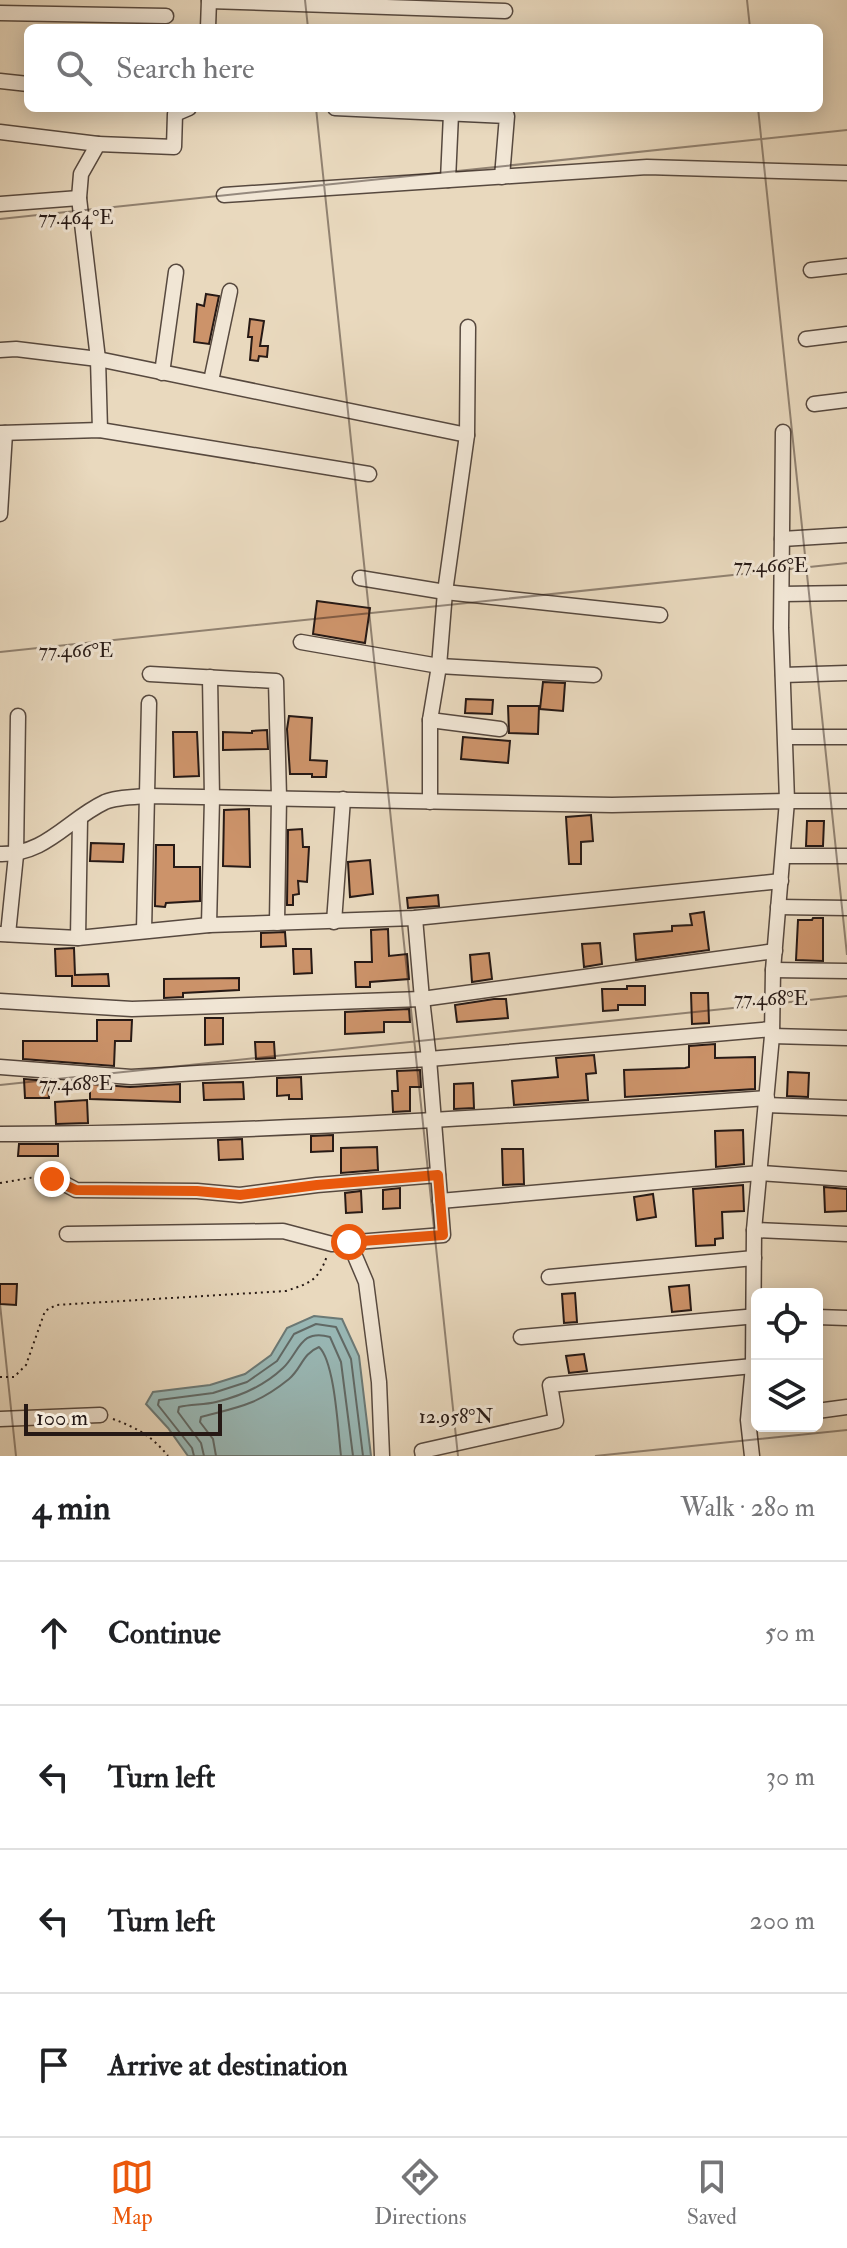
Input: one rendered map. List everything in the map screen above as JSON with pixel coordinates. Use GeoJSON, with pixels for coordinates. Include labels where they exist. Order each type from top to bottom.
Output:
{"type":"FeatureCollection","features":[{"type":"Feature","properties":{"kind":"street"},"geometry":{"type":"LineString","coordinates":[[208,24],[209,1],[505,11]]}},
{"type":"Feature","properties":{"kind":"street"},"geometry":{"type":"LineString","coordinates":[[0,13],[166,16]]}},
{"type":"Feature","properties":{"kind":"street"},"geometry":{"type":"LineString","coordinates":[[0,81],[24,84]]}},
{"type":"Feature","properties":{"kind":"street"},"geometry":{"type":"LineString","coordinates":[[0,132],[98,144],[174,147],[175,114],[180,112]]}},
{"type":"Feature","properties":{"kind":"street"},"geometry":{"type":"LineString","coordinates":[[412,112],[507,116],[502,177]]}},
{"type":"Feature","properties":{"kind":"street"},"geometry":{"type":"LineString","coordinates":[[448,180],[451,114]]}},
{"type":"Feature","properties":{"kind":"street"},"geometry":{"type":"LineString","coordinates":[[98,144],[81,174],[79,198],[98,359],[100,430]]}},
{"type":"Feature","properties":{"kind":"street"},"geometry":{"type":"LineString","coordinates":[[224,195],[647,167],[847,173]]}},
{"type":"Feature","properties":{"kind":"street"},"geometry":{"type":"LineString","coordinates":[[0,204],[79,198]]}},
{"type":"Feature","properties":{"kind":"street"},"geometry":{"type":"LineString","coordinates":[[811,270],[847,266]]}},
{"type":"Feature","properties":{"kind":"street"},"geometry":{"type":"LineString","coordinates":[[162,373],[176,272]]}},
{"type":"Feature","properties":{"kind":"street"},"geometry":{"type":"LineString","coordinates":[[211,381],[230,291]]}},
{"type":"Feature","properties":{"kind":"street"},"geometry":{"type":"LineString","coordinates":[[430,802],[430,720],[467,435],[468,327]]}},
{"type":"Feature","properties":{"kind":"street"},"geometry":{"type":"LineString","coordinates":[[806,339],[847,334]]}},
{"type":"Feature","properties":{"kind":"street"},"geometry":{"type":"LineString","coordinates":[[0,350],[16,349],[98,359],[467,435]]}},
{"type":"Feature","properties":{"kind":"street"},"geometry":{"type":"LineString","coordinates":[[814,404],[847,400]]}},
{"type":"Feature","properties":{"kind":"street"},"geometry":{"type":"LineString","coordinates":[[0,514],[2,433],[100,430],[369,474]]}},
{"type":"Feature","properties":{"kind":"street"},"geometry":{"type":"LineString","coordinates":[[755,1288],[754,1230],[772,1032],[773,970],[787,801],[782,594],[783,432]]}},
{"type":"Feature","properties":{"kind":"street"},"geometry":{"type":"LineString","coordinates":[[782,539],[847,535]]}},
{"type":"Feature","properties":{"kind":"street"},"geometry":{"type":"LineString","coordinates":[[360,578],[445,592],[660,615]]}},
{"type":"Feature","properties":{"kind":"street"},"geometry":{"type":"LineString","coordinates":[[782,594],[847,593]]}},
{"type":"Feature","properties":{"kind":"street"},"geometry":{"type":"LineString","coordinates":[[301,642],[439,666],[594,675]]}},
{"type":"Feature","properties":{"kind":"street"},"geometry":{"type":"LineString","coordinates":[[783,675],[847,673]]}},
{"type":"Feature","properties":{"kind":"street"},"geometry":{"type":"LineString","coordinates":[[150,674],[276,681],[279,797],[277,923]]}},
{"type":"Feature","properties":{"kind":"street"},"geometry":{"type":"LineString","coordinates":[[209,925],[212,798],[210,677]]}},
{"type":"Feature","properties":{"kind":"street"},"geometry":{"type":"LineString","coordinates":[[144,931],[149,703]]}},
{"type":"Feature","properties":{"kind":"street"},"geometry":{"type":"LineString","coordinates":[[18,716],[16,855],[4,934],[78,938],[209,925],[415,918],[781,881]]}},
{"type":"Feature","properties":{"kind":"street"},"geometry":{"type":"LineString","coordinates":[[430,720],[500,729]]}},
{"type":"Feature","properties":{"kind":"street"},"geometry":{"type":"LineString","coordinates":[[786,737],[847,737]]}},
{"type":"Feature","properties":{"kind":"street"},"geometry":{"type":"LineString","coordinates":[[0,854],[16,855],[38,847],[107,801],[148,796],[612,805],[847,801]]}},
{"type":"Feature","properties":{"kind":"street"},"geometry":{"type":"LineString","coordinates":[[334,922],[343,799]]}},
{"type":"Feature","properties":{"kind":"street"},"geometry":{"type":"LineString","coordinates":[[78,938],[80,819]]}},
{"type":"Feature","properties":{"kind":"street"},"geometry":{"type":"LineString","coordinates":[[783,856],[847,856]]}},
{"type":"Feature","properties":{"kind":"street"},"geometry":{"type":"LineString","coordinates":[[778,907],[847,908]]}},
{"type":"Feature","properties":{"kind":"street"},"geometry":{"type":"LineString","coordinates":[[67,1234],[283,1231],[332,1244],[443,1235],[415,918]]}},
{"type":"Feature","properties":{"kind":"street"},"geometry":{"type":"LineString","coordinates":[[0,1001],[132,1009],[422,999],[775,951]]}},
{"type":"Feature","properties":{"kind":"street"},"geometry":{"type":"LineString","coordinates":[[773,970],[847,971]]}},
{"type":"Feature","properties":{"kind":"street"},"geometry":{"type":"LineString","coordinates":[[0,1067],[131,1077],[429,1059],[772,1032],[847,1038]]}},
{"type":"Feature","properties":{"kind":"street"},"geometry":{"type":"LineString","coordinates":[[0,1134],[128,1134],[766,1102],[847,1108]]}},
{"type":"Feature","properties":{"kind":"street"},"geometry":{"type":"LineString","coordinates":[[440,1201],[760,1173],[847,1179]]}},
{"type":"Feature","properties":{"kind":"street"},"geometry":{"type":"LineString","coordinates":[[63,1183],[76,1190],[197,1191],[240,1195],[438,1175]]}},
{"type":"Feature","properties":{"kind":"street"},"geometry":{"type":"LineString","coordinates":[[754,1230],[847,1234]]}},
{"type":"Feature","properties":{"kind":"street"},"geometry":{"type":"LineString","coordinates":[[349,1242],[366,1282],[379,1382],[382,1456]]}},
{"type":"Feature","properties":{"kind":"street"},"geometry":{"type":"LineString","coordinates":[[549,1277],[754,1258]]}},
{"type":"Feature","properties":{"kind":"street"},"geometry":{"type":"LineString","coordinates":[[521,1337],[751,1316]]}},
{"type":"Feature","properties":{"kind":"street"},"geometry":{"type":"LineString","coordinates":[[823,1317],[847,1318]]}},
{"type":"Feature","properties":{"kind":"street"},"geometry":{"type":"LineString","coordinates":[[423,1456],[422,1451],[556,1421],[550,1385],[751,1366]]}},
{"type":"Feature","properties":{"kind":"street"},"geometry":{"type":"LineString","coordinates":[[823,1410],[847,1407]]}},
{"type":"Feature","properties":{"kind":"street"},"geometry":{"type":"LineString","coordinates":[[0,1419],[100,1415]]}},
{"type":"Feature","properties":{"kind":"street"},"geometry":{"type":"LineString","coordinates":[[752,1432],[752,1456]]}},
{"type":"Feature","properties":{"kind":"path"},"geometry":{"type":"LineString","coordinates":[[0,1183],[41,1176],[63,1183]]}},
{"type":"Feature","properties":{"kind":"path"},"geometry":{"type":"LineString","coordinates":[[0,1377],[14,1377],[26,1365],[45,1311],[56,1305],[286,1291],[320,1274],[332,1244]]}},
{"type":"Feature","properties":{"kind":"path"},"geometry":{"type":"LineString","coordinates":[[100,1415],[155,1440],[168,1456]]}},
{"type":"Feature","properties":{"kind":"water"},"geometry":{"type":"Polygon","coordinates":[[[314,1316],[342,1319],[359,1356],[371,1456],[188,1456],[146,1404],[153,1392],[210,1385],[245,1374],[271,1355],[287,1328],[314,1316]]]}},
{"type":"Feature","properties":{"kind":"building"},"geometry":{"type":"Polygon","coordinates":[[[206,294],[219,296],[209,344],[194,342],[197,304],[204,306],[206,294]]]}},
{"type":"Feature","properties":{"kind":"building"},"geometry":{"type":"Polygon","coordinates":[[[250,319],[264,321],[260,346],[268,346],[267,357],[259,356],[258,361],[250,360],[250,319]]]}},
{"type":"Feature","properties":{"kind":"building"},"geometry":{"type":"Polygon","coordinates":[[[317,601],[370,608],[365,643],[313,634],[317,601]]]}},
{"type":"Feature","properties":{"kind":"building"},"geometry":{"type":"Polygon","coordinates":[[[543,682],[565,683],[563,711],[540,709],[543,682]]]}},
{"type":"Feature","properties":{"kind":"building"},"geometry":{"type":"Polygon","coordinates":[[[466,699],[493,700],[492,714],[465,713],[466,699]]]}},
{"type":"Feature","properties":{"kind":"building"},"geometry":{"type":"Polygon","coordinates":[[[508,706],[539,706],[538,734],[509,733],[508,706]]]}},
{"type":"Feature","properties":{"kind":"building"},"geometry":{"type":"Polygon","coordinates":[[[289,716],[312,718],[310,760],[327,761],[326,777],[290,774],[289,716]]]}},
{"type":"Feature","properties":{"kind":"building"},"geometry":{"type":"Polygon","coordinates":[[[267,730],[268,749],[223,750],[223,732],[267,730]]]}},
{"type":"Feature","properties":{"kind":"building"},"geometry":{"type":"Polygon","coordinates":[[[173,732],[197,732],[199,776],[174,777],[173,732]]]}},
{"type":"Feature","properties":{"kind":"building"},"geometry":{"type":"Polygon","coordinates":[[[463,737],[510,741],[508,763],[461,759],[463,737]]]}},
{"type":"Feature","properties":{"kind":"building"},"geometry":{"type":"Polygon","coordinates":[[[249,809],[250,867],[223,866],[224,810],[249,809]]]}},
{"type":"Feature","properties":{"kind":"building"},"geometry":{"type":"Polygon","coordinates":[[[591,815],[593,841],[581,842],[581,864],[569,864],[566,817],[591,815]]]}},
{"type":"Feature","properties":{"kind":"building"},"geometry":{"type":"Polygon","coordinates":[[[807,821],[824,821],[823,846],[806,846],[807,821]]]}},
{"type":"Feature","properties":{"kind":"building"},"geometry":{"type":"Polygon","coordinates":[[[302,829],[303,847],[309,847],[307,882],[298,881],[299,894],[293,895],[293,905],[287,905],[288,830],[302,829]]]}},
{"type":"Feature","properties":{"kind":"building"},"geometry":{"type":"Polygon","coordinates":[[[91,843],[124,844],[123,862],[90,861],[91,843]]]}},
{"type":"Feature","properties":{"kind":"building"},"geometry":{"type":"Polygon","coordinates":[[[156,845],[174,845],[174,867],[200,867],[200,901],[155,906],[156,845]]]}},
{"type":"Feature","properties":{"kind":"building"},"geometry":{"type":"Polygon","coordinates":[[[370,860],[373,894],[350,897],[348,862],[370,860]]]}},
{"type":"Feature","properties":{"kind":"building"},"geometry":{"type":"Polygon","coordinates":[[[438,895],[439,906],[408,908],[407,898],[438,895]]]}},
{"type":"Feature","properties":{"kind":"building"},"geometry":{"type":"Polygon","coordinates":[[[704,912],[709,950],[636,960],[634,934],[672,931],[672,926],[692,925],[690,914],[704,912]]]}},
{"type":"Feature","properties":{"kind":"building"},"geometry":{"type":"Polygon","coordinates":[[[823,918],[823,961],[796,960],[798,920],[823,918]]]}},
{"type":"Feature","properties":{"kind":"building"},"geometry":{"type":"Polygon","coordinates":[[[388,929],[389,956],[407,954],[409,979],[370,982],[370,987],[356,987],[355,962],[372,962],[371,930],[388,929]]]}},
{"type":"Feature","properties":{"kind":"building"},"geometry":{"type":"Polygon","coordinates":[[[285,932],[286,946],[261,947],[261,933],[285,932]]]}},
{"type":"Feature","properties":{"kind":"building"},"geometry":{"type":"Polygon","coordinates":[[[600,943],[602,964],[584,967],[582,944],[600,943]]]}},
{"type":"Feature","properties":{"kind":"building"},"geometry":{"type":"Polygon","coordinates":[[[74,948],[75,975],[108,974],[109,986],[72,986],[72,976],[56,976],[55,949],[74,948]]]}},
{"type":"Feature","properties":{"kind":"building"},"geometry":{"type":"Polygon","coordinates":[[[293,949],[311,949],[312,973],[294,974],[293,949]]]}},
{"type":"Feature","properties":{"kind":"building"},"geometry":{"type":"Polygon","coordinates":[[[489,953],[492,979],[472,982],[470,955],[489,953]]]}},
{"type":"Feature","properties":{"kind":"building"},"geometry":{"type":"Polygon","coordinates":[[[239,978],[239,990],[183,993],[183,997],[164,998],[164,979],[239,978]]]}},
{"type":"Feature","properties":{"kind":"building"},"geometry":{"type":"Polygon","coordinates":[[[627,986],[645,986],[645,1005],[618,1005],[618,1010],[603,1011],[602,989],[627,989],[627,986]]]}},
{"type":"Feature","properties":{"kind":"building"},"geometry":{"type":"Polygon","coordinates":[[[691,993],[708,993],[709,1023],[692,1024],[691,993]]]}},
{"type":"Feature","properties":{"kind":"building"},"geometry":{"type":"Polygon","coordinates":[[[506,999],[508,1018],[457,1022],[455,1005],[506,999]]]}},
{"type":"Feature","properties":{"kind":"building"},"geometry":{"type":"Polygon","coordinates":[[[409,1009],[410,1022],[384,1022],[384,1032],[345,1034],[345,1012],[409,1009]]]}},
{"type":"Feature","properties":{"kind":"building"},"geometry":{"type":"Polygon","coordinates":[[[205,1018],[223,1018],[223,1044],[205,1045],[205,1018]]]}},
{"type":"Feature","properties":{"kind":"building"},"geometry":{"type":"Polygon","coordinates":[[[97,1020],[132,1020],[131,1041],[115,1041],[114,1066],[23,1059],[23,1041],[97,1041],[97,1020]]]}},
{"type":"Feature","properties":{"kind":"building"},"geometry":{"type":"Polygon","coordinates":[[[255,1042],[274,1042],[275,1058],[256,1059],[255,1042]]]}},
{"type":"Feature","properties":{"kind":"building"},"geometry":{"type":"Polygon","coordinates":[[[715,1044],[715,1058],[755,1057],[755,1089],[625,1097],[624,1070],[689,1067],[689,1046],[715,1044]]]}},
{"type":"Feature","properties":{"kind":"building"},"geometry":{"type":"Polygon","coordinates":[[[594,1055],[596,1073],[586,1074],[588,1100],[514,1105],[512,1081],[558,1077],[556,1058],[594,1055]]]}},
{"type":"Feature","properties":{"kind":"building"},"geometry":{"type":"Polygon","coordinates":[[[420,1070],[421,1087],[410,1087],[410,1111],[393,1112],[392,1091],[398,1091],[397,1071],[420,1070]]]}},
{"type":"Feature","properties":{"kind":"building"},"geometry":{"type":"Polygon","coordinates":[[[788,1072],[809,1073],[808,1097],[787,1096],[788,1072]]]}},
{"type":"Feature","properties":{"kind":"building"},"geometry":{"type":"Polygon","coordinates":[[[301,1077],[302,1099],[289,1099],[289,1095],[277,1096],[277,1078],[301,1077]]]}},
{"type":"Feature","properties":{"kind":"building"},"geometry":{"type":"Polygon","coordinates":[[[24,1079],[48,1081],[49,1098],[25,1098],[24,1079]]]}},
{"type":"Feature","properties":{"kind":"building"},"geometry":{"type":"Polygon","coordinates":[[[243,1082],[244,1099],[204,1100],[203,1083],[243,1082]]]}},
{"type":"Feature","properties":{"kind":"building"},"geometry":{"type":"Polygon","coordinates":[[[473,1083],[474,1108],[454,1109],[454,1084],[473,1083]]]}},
{"type":"Feature","properties":{"kind":"building"},"geometry":{"type":"Polygon","coordinates":[[[90,1084],[130,1087],[180,1084],[180,1102],[90,1099],[90,1084]]]}},
{"type":"Feature","properties":{"kind":"building"},"geometry":{"type":"Polygon","coordinates":[[[87,1100],[88,1123],[56,1124],[55,1102],[87,1100]]]}},
{"type":"Feature","properties":{"kind":"building"},"geometry":{"type":"Polygon","coordinates":[[[743,1130],[744,1164],[716,1167],[715,1131],[743,1130]]]}},
{"type":"Feature","properties":{"kind":"building"},"geometry":{"type":"Polygon","coordinates":[[[333,1135],[333,1151],[311,1152],[311,1136],[333,1135]]]}},
{"type":"Feature","properties":{"kind":"building"},"geometry":{"type":"Polygon","coordinates":[[[242,1139],[243,1159],[219,1160],[218,1140],[242,1139]]]}},
{"type":"Feature","properties":{"kind":"building"},"geometry":{"type":"Polygon","coordinates":[[[19,1144],[58,1144],[58,1156],[18,1156],[19,1144]]]}},
{"type":"Feature","properties":{"kind":"building"},"geometry":{"type":"Polygon","coordinates":[[[377,1147],[378,1170],[341,1173],[341,1148],[377,1147]]]}},
{"type":"Feature","properties":{"kind":"building"},"geometry":{"type":"Polygon","coordinates":[[[502,1149],[523,1149],[524,1184],[503,1185],[502,1149]]]}},
{"type":"Feature","properties":{"kind":"building"},"geometry":{"type":"Polygon","coordinates":[[[743,1185],[744,1211],[722,1212],[723,1238],[715,1239],[715,1245],[696,1246],[693,1189],[743,1185]]]}},
{"type":"Feature","properties":{"kind":"building"},"geometry":{"type":"Polygon","coordinates":[[[824,1187],[847,1189],[847,1211],[825,1212],[824,1187]]]}},
{"type":"Feature","properties":{"kind":"building"},"geometry":{"type":"Polygon","coordinates":[[[400,1188],[400,1208],[383,1209],[383,1190],[400,1188]]]}},
{"type":"Feature","properties":{"kind":"building"},"geometry":{"type":"Polygon","coordinates":[[[361,1191],[362,1212],[346,1213],[345,1193],[361,1191]]]}},
{"type":"Feature","properties":{"kind":"building"},"geometry":{"type":"Polygon","coordinates":[[[653,1194],[656,1217],[637,1220],[634,1197],[653,1194]]]}},
{"type":"Feature","properties":{"kind":"building"},"geometry":{"type":"Polygon","coordinates":[[[0,1284],[17,1284],[16,1305],[0,1304],[0,1284]]]}},
{"type":"Feature","properties":{"kind":"building"},"geometry":{"type":"Polygon","coordinates":[[[689,1285],[691,1310],[672,1312],[669,1287],[689,1285]]]}},
{"type":"Feature","properties":{"kind":"building"},"geometry":{"type":"Polygon","coordinates":[[[575,1293],[577,1322],[564,1323],[562,1294],[575,1293]]]}},
{"type":"Feature","properties":{"kind":"building"},"geometry":{"type":"Polygon","coordinates":[[[584,1354],[587,1371],[569,1373],[566,1356],[584,1354]]]}},
{"type":"Feature","properties":{"kind":"route"},"geometry":{"type":"LineString","coordinates":[[52,1179],[76,1190],[197,1191],[240,1195],[438,1175],[443,1235],[349,1242]]}}]}
